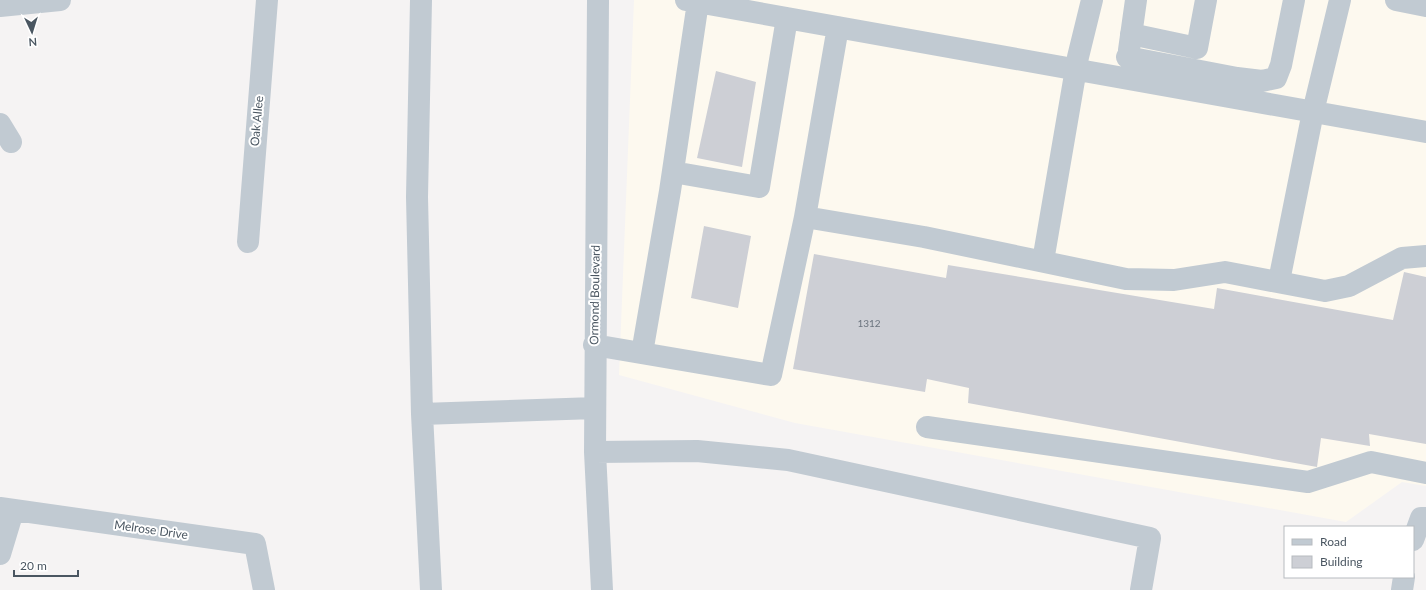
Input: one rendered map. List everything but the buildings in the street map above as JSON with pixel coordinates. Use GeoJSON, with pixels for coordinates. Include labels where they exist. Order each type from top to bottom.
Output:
{"type":"FeatureCollection","features":[{"type":"Feature","properties":{"kind":"street"},"geometry":{"type":"LineString","coordinates":[[0,6],[60,0]]}},
{"type":"Feature","properties":{"kind":"street","name":"Oak Allee"},"geometry":{"type":"LineString","coordinates":[[248,242],[267,0]]}},
{"type":"Feature","properties":{"kind":"street"},"geometry":{"type":"LineString","coordinates":[[420,0],[417,197],[422,414],[431,590]]}},
{"type":"Feature","properties":{"kind":"street","name":"Ormond Boulevard"},"geometry":{"type":"LineString","coordinates":[[598,0],[594,344],[595,452],[602,590]]}},
{"type":"Feature","properties":{"kind":"street"},"geometry":{"type":"LineString","coordinates":[[1043,261],[1076,70],[1092,0]]}},
{"type":"Feature","properties":{"kind":"street"},"geometry":{"type":"LineString","coordinates":[[1124,78],[1136,0]]}},
{"type":"Feature","properties":{"kind":"street"},"geometry":{"type":"LineString","coordinates":[[1131,34],[1197,48],[1206,0]]}},
{"type":"Feature","properties":{"kind":"street"},"geometry":{"type":"LineString","coordinates":[[1127,57],[1237,78],[1262,81],[1276,78],[1281,65],[1294,0]]}},
{"type":"Feature","properties":{"kind":"street"},"geometry":{"type":"LineString","coordinates":[[1279,281],[1313,112],[1340,0]]}},
{"type":"Feature","properties":{"kind":"street"},"geometry":{"type":"LineString","coordinates":[[1396,0],[1426,6]]}},
{"type":"Feature","properties":{"kind":"street"},"geometry":{"type":"LineString","coordinates":[[642,353],[673,172],[692,1],[1426,132]]}},
{"type":"Feature","properties":{"kind":"street"},"geometry":{"type":"LineString","coordinates":[[673,172],[760,187],[787,18]]}},
{"type":"Feature","properties":{"kind":"street"},"geometry":{"type":"LineString","coordinates":[[594,344],[771,375],[805,217],[838,27]]}},
{"type":"Feature","properties":{"kind":"street"},"geometry":{"type":"LineString","coordinates":[[805,217],[924,237],[1126,279],[1145,281],[1174,280],[1225,272],[1279,281],[1325,291],[1349,286],[1402,258],[1426,256]]}},
{"type":"Feature","properties":{"kind":"street"},"geometry":{"type":"LineString","coordinates":[[422,414],[595,408]]}},
{"type":"Feature","properties":{"kind":"street"},"geometry":{"type":"LineString","coordinates":[[927,427],[1308,482],[1370,462],[1426,473]]}},
{"type":"Feature","properties":{"kind":"street"},"geometry":{"type":"LineString","coordinates":[[595,452],[698,451],[788,460],[1150,538],[1141,590]]}},
{"type":"Feature","properties":{"kind":"street"},"geometry":{"type":"LineString","coordinates":[[0,554],[6,510]]}},
{"type":"Feature","properties":{"kind":"street","name":"Melrose Drive"},"geometry":{"type":"LineString","coordinates":[[6,510],[255,544],[264,590]]}},
{"type":"Feature","properties":{"kind":"street"},"geometry":{"type":"LineString","coordinates":[[1414,538],[1424,518]]}},
{"type":"Feature","properties":{"kind":"street"},"geometry":{"type":"LineString","coordinates":[[1402,590],[1404,578]]}},
{"type":"Feature","properties":{"kind":"shaded area"},"geometry":{"type":"Polygon","coordinates":[[[634,0],[1426,0],[1426,486],[1402,482],[1346,522],[795,423],[619,375],[634,0]]]}}]}
